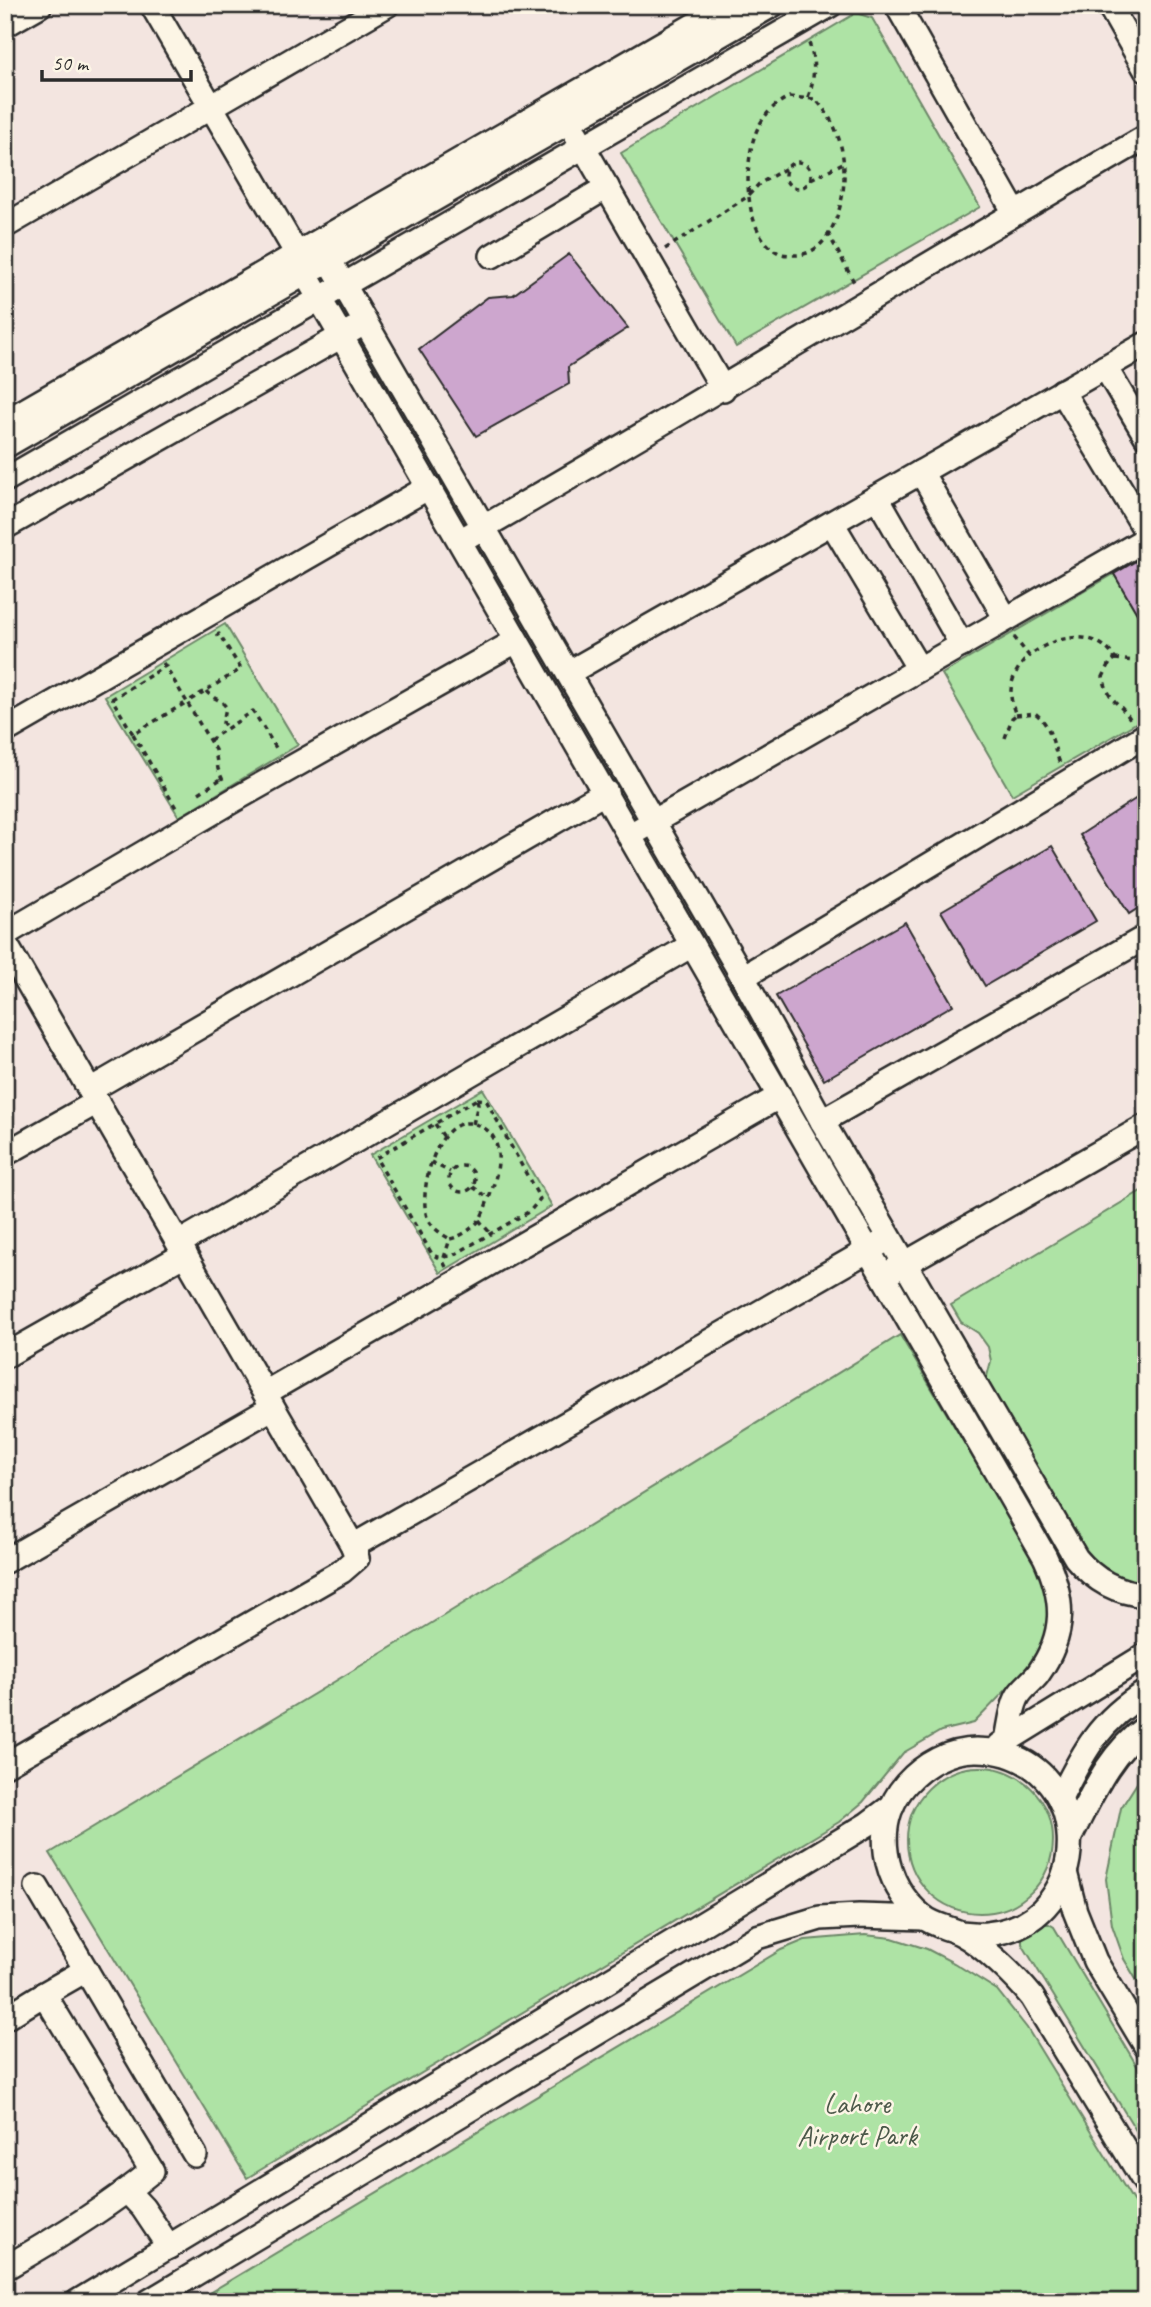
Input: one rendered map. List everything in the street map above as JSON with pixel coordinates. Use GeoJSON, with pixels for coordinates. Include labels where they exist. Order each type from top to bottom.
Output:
{"type":"FeatureCollection","features":[{"type":"Feature","properties":{"kind":"street"},"geometry":{"type":"LineString","coordinates":[[5,25],[40,5]]}},
{"type":"Feature","properties":{"kind":"street"},"geometry":{"type":"LineString","coordinates":[[152,5],[1045,1557],[1055,1579],[1060,1609],[1058,1632],[1048,1658],[1017,1697],[999,1745]]}},
{"type":"Feature","properties":{"kind":"street"},"geometry":{"type":"LineString","coordinates":[[5,226],[387,5]]}},
{"type":"Feature","properties":{"kind":"street"},"geometry":{"type":"LineString","coordinates":[[5,446],[303,267],[729,5]]}},
{"type":"Feature","properties":{"kind":"street"},"geometry":{"type":"LineString","coordinates":[[5,422],[303,267],[330,261],[772,5]]}},
{"type":"Feature","properties":{"kind":"street"},"geometry":{"type":"LineString","coordinates":[[5,480],[830,5]]}},
{"type":"Feature","properties":{"kind":"street"},"geometry":{"type":"LineString","coordinates":[[897,5],[1015,213]]}},
{"type":"Feature","properties":{"kind":"street"},"geometry":{"type":"LineString","coordinates":[[1109,5],[1146,70]]}},
{"type":"Feature","properties":{"kind":"street"},"geometry":{"type":"LineString","coordinates":[[570,123],[723,389]]}},
{"type":"Feature","properties":{"kind":"street"},"geometry":{"type":"LineString","coordinates":[[461,540],[723,389],[1146,137]]}},
{"type":"Feature","properties":{"kind":"street"},"geometry":{"type":"LineString","coordinates":[[492,256],[607,187]]}},
{"type":"Feature","properties":{"kind":"street"},"geometry":{"type":"LineString","coordinates":[[330,261],[743,976],[822,1121],[1076,1558],[1087,1571],[1106,1584],[1127,1593],[1146,1595]]}},
{"type":"Feature","properties":{"kind":"street"},"geometry":{"type":"LineString","coordinates":[[5,527],[366,323]]}},
{"type":"Feature","properties":{"kind":"street"},"geometry":{"type":"LineString","coordinates":[[568,673],[1146,344]]}},
{"type":"Feature","properties":{"kind":"street"},"geometry":{"type":"LineString","coordinates":[[1105,367],[1146,436]]}},
{"type":"Feature","properties":{"kind":"street"},"geometry":{"type":"LineString","coordinates":[[1062,391],[1146,531]]}},
{"type":"Feature","properties":{"kind":"street"},"geometry":{"type":"LineString","coordinates":[[921,472],[1005,620]]}},
{"type":"Feature","properties":{"kind":"street"},"geometry":{"type":"LineString","coordinates":[[5,731],[159,657],[429,487]]}},
{"type":"Feature","properties":{"kind":"street"},"geometry":{"type":"LineString","coordinates":[[877,497],[962,645]]}},
{"type":"Feature","properties":{"kind":"street"},"geometry":{"type":"LineString","coordinates":[[832,523],[919,669]]}},
{"type":"Feature","properties":{"kind":"street"},"geometry":{"type":"LineString","coordinates":[[631,835],[1146,539]]}},
{"type":"Feature","properties":{"kind":"street"},"geometry":{"type":"LineString","coordinates":[[5,1765],[342,1571],[356,1558],[353,1546],[6,943],[234,800],[516,641]]}},
{"type":"Feature","properties":{"kind":"street"},"geometry":{"type":"LineString","coordinates":[[743,976],[1144,736]]}},
{"type":"Feature","properties":{"kind":"street"},"geometry":{"type":"LineString","coordinates":[[5,1154],[93,1096],[606,792]]}},
{"type":"Feature","properties":{"kind":"street"},"geometry":{"type":"LineString","coordinates":[[822,1121],[1146,937]]}},
{"type":"Feature","properties":{"kind":"street"},"geometry":{"type":"LineString","coordinates":[[5,1356],[465,1077],[692,945]]}},
{"type":"Feature","properties":{"kind":"street"},"geometry":{"type":"LineString","coordinates":[[5,1561],[456,1284],[780,1096]]}},
{"type":"Feature","properties":{"kind":"street"},"geometry":{"type":"LineString","coordinates":[[883,1276],[1146,1126]]}},
{"type":"Feature","properties":{"kind":"street"},"geometry":{"type":"LineString","coordinates":[[353,1546],[890,1237]]}},
{"type":"Feature","properties":{"kind":"street"},"geometry":{"type":"LineString","coordinates":[[999,1745],[1008,1755],[1038,1772],[1060,1799],[1067,1817],[1070,1837],[1065,1872],[1053,1895],[1035,1914],[1012,1928],[987,1934],[960,1933],[935,1925],[908,1904],[896,1887],[888,1867],[886,1826],[892,1806],[905,1785],[922,1768],[943,1756],[999,1745],[1146,1655]]}},
{"type":"Feature","properties":{"kind":"street"},"geometry":{"type":"LineString","coordinates":[[1060,1799],[1078,1763],[1105,1723],[1146,1692]]}},
{"type":"Feature","properties":{"kind":"street"},"geometry":{"type":"LineString","coordinates":[[1070,1837],[1109,1764],[1125,1744],[1146,1727]]}},
{"type":"Feature","properties":{"kind":"street"},"geometry":{"type":"LineString","coordinates":[[77,2302],[868,1824],[892,1806]]}},
{"type":"Feature","properties":{"kind":"street"},"geometry":{"type":"LineString","coordinates":[[1065,1872],[1075,1911],[1095,1961],[1146,2046]]}},
{"type":"Feature","properties":{"kind":"street"},"geometry":{"type":"LineString","coordinates":[[37,1887],[195,2155]]}},
{"type":"Feature","properties":{"kind":"street"},"geometry":{"type":"LineString","coordinates":[[148,2302],[757,1937],[820,1918],[924,1918]]}},
{"type":"Feature","properties":{"kind":"street"},"geometry":{"type":"LineString","coordinates":[[960,1933],[1008,1972],[1032,1997],[1146,2184]]}},
{"type":"Feature","properties":{"kind":"street"},"geometry":{"type":"LineString","coordinates":[[5,2018],[86,1970]]}},
{"type":"Feature","properties":{"kind":"street"},"geometry":{"type":"LineString","coordinates":[[5,2268],[60,2237],[127,2192],[152,2171],[44,1994]]}},
{"type":"Feature","properties":{"kind":"street"},"geometry":{"type":"LineString","coordinates":[[127,2192],[144,2207],[169,2247]]}},
{"type":"Feature","properties":{"kind":"path"},"geometry":{"type":"LineString","coordinates":[[798,23],[812,50],[814,81],[808,96]]}},
{"type":"Feature","properties":{"kind":"path"},"geometry":{"type":"LineString","coordinates":[[808,96],[815,99],[827,112],[843,147],[845,162],[839,207],[823,242],[804,254],[780,254],[767,242],[757,226],[747,197],[748,167],[756,129],[780,101],[789,97],[808,96]]}},
{"type":"Feature","properties":{"kind":"path"},"geometry":{"type":"LineString","coordinates":[[648,260],[747,197],[758,184],[798,162],[809,167],[811,179]]}},
{"type":"Feature","properties":{"kind":"path"},"geometry":{"type":"LineString","coordinates":[[788,167],[786,177],[792,186],[803,187],[811,179],[845,162]]}},
{"type":"Feature","properties":{"kind":"path"},"geometry":{"type":"LineString","coordinates":[[828,233],[865,304]]}},
{"type":"Feature","properties":{"kind":"path"},"geometry":{"type":"LineString","coordinates":[[1005,620],[1015,639],[1029,656]]}},
{"type":"Feature","properties":{"kind":"path"},"geometry":{"type":"LineString","coordinates":[[133,733],[241,669],[219,634]]}},
{"type":"Feature","properties":{"kind":"path"},"geometry":{"type":"LineString","coordinates":[[1016,715],[1009,696],[1011,687],[1018,670],[1029,656],[1041,647],[1057,640],[1084,638],[1103,643],[1115,659]]}},
{"type":"Feature","properties":{"kind":"path"},"geometry":{"type":"LineString","coordinates":[[188,801],[176,808],[112,699],[159,657],[210,740],[226,789]]}},
{"type":"Feature","properties":{"kind":"path"},"geometry":{"type":"LineString","coordinates":[[1135,661],[1115,659],[1102,677],[1113,702],[1125,710],[1144,736]]}},
{"type":"Feature","properties":{"kind":"path"},"geometry":{"type":"LineString","coordinates":[[206,691],[226,708],[223,723],[227,728]]}},
{"type":"Feature","properties":{"kind":"path"},"geometry":{"type":"LineString","coordinates":[[210,740],[253,711],[278,751]]}},
{"type":"Feature","properties":{"kind":"path"},"geometry":{"type":"LineString","coordinates":[[1005,738],[1012,718],[1035,713],[1044,720],[1069,780]]}},
{"type":"Feature","properties":{"kind":"path"},"geometry":{"type":"LineString","coordinates":[[199,794],[221,779]]}},
{"type":"Feature","properties":{"kind":"path"},"geometry":{"type":"LineString","coordinates":[[465,1077],[477,1099],[473,1124]]}},
{"type":"Feature","properties":{"kind":"path"},"geometry":{"type":"LineString","coordinates":[[477,1099],[486,1100],[540,1199],[530,1211],[453,1256],[444,1257],[432,1254],[376,1158],[435,1124],[477,1099]]}},
{"type":"Feature","properties":{"kind":"path"},"geometry":{"type":"LineString","coordinates":[[435,1124],[444,1137]]}},
{"type":"Feature","properties":{"kind":"path"},"geometry":{"type":"LineString","coordinates":[[473,1124],[482,1128],[493,1139],[499,1157],[499,1172],[480,1220],[450,1239],[441,1234],[427,1217],[424,1195],[431,1162],[444,1137],[462,1125],[473,1124]]}},
{"type":"Feature","properties":{"kind":"path"},"geometry":{"type":"LineString","coordinates":[[431,1162],[450,1172]]}},
{"type":"Feature","properties":{"kind":"path"},"geometry":{"type":"LineString","coordinates":[[461,1166],[469,1168],[475,1179],[473,1187],[465,1192],[452,1189],[448,1181],[450,1172],[461,1166]]}},
{"type":"Feature","properties":{"kind":"path"},"geometry":{"type":"LineString","coordinates":[[473,1187],[489,1198]]}},
{"type":"Feature","properties":{"kind":"path"},"geometry":{"type":"LineString","coordinates":[[480,1220],[491,1234]]}},
{"type":"Feature","properties":{"kind":"path"},"geometry":{"type":"LineString","coordinates":[[450,1239],[443,1261],[456,1284]]}},
{"type":"Feature","properties":{"kind":"green space"},"geometry":{"type":"Polygon","coordinates":[[[856,13],[872,18],[980,207],[736,347],[621,153],[856,13]]]}},
{"type":"Feature","properties":{"kind":"green space"},"geometry":{"type":"Polygon","coordinates":[[[1114,574],[1146,629],[1146,717],[1012,795],[942,674],[1114,574]]]}},
{"type":"Feature","properties":{"kind":"green space"},"geometry":{"type":"Polygon","coordinates":[[[225,624],[298,745],[179,817],[105,696],[225,624]]]}},
{"type":"Feature","properties":{"kind":"green space"},"geometry":{"type":"Polygon","coordinates":[[[483,1089],[552,1206],[440,1273],[370,1155],[483,1089]]]}},
{"type":"Feature","properties":{"kind":"green space"},"geometry":{"type":"Polygon","coordinates":[[[1146,1188],[1146,1583],[1121,1579],[1099,1570],[1080,1544],[986,1380],[991,1361],[988,1347],[978,1333],[961,1322],[951,1305],[1146,1188]]]}},
{"type":"Feature","properties":{"kind":"green space"},"geometry":{"type":"Polygon","coordinates":[[[900,1335],[1039,1569],[1045,1586],[1049,1624],[1036,1659],[974,1723],[941,1731],[903,1753],[863,1802],[839,1822],[247,2178],[50,1853],[430,1624],[900,1335]]]}},
{"type":"Feature","properties":{"kind":"green space"},"geometry":{"type":"Polygon","coordinates":[[[980,1767],[1008,1772],[1032,1788],[1048,1812],[1053,1840],[1048,1868],[1032,1892],[1008,1908],[980,1913],[952,1908],[928,1892],[912,1868],[907,1840],[912,1812],[928,1788],[952,1772],[980,1767]]]}},
{"type":"Feature","properties":{"kind":"green space"},"geometry":{"type":"Polygon","coordinates":[[[1146,1769],[1146,1996],[1124,1959],[1112,1925],[1106,1879],[1121,1808],[1146,1769]]]}},
{"type":"Feature","properties":{"kind":"green space"},"geometry":{"type":"Polygon","coordinates":[[[1042,1924],[1054,1927],[1146,2081],[1146,2147],[1022,1944],[1022,1938],[1042,1924]]]}},
{"type":"Feature","properties":{"kind":"green space","name":"Lahore Airport Park"},"geometry":{"type":"Polygon","coordinates":[[[865,1935],[892,1938],[927,1949],[954,1963],[997,1990],[1027,2028],[1146,2222],[1146,2302],[194,2302],[781,1950],[805,1940],[865,1935]]]}},
{"type":"Feature","properties":{"kind":"building"},"geometry":{"type":"Polygon","coordinates":[[[569,254],[628,328],[568,367],[569,384],[476,436],[419,349],[488,297],[513,295],[569,254]]]}},
{"type":"Feature","properties":{"kind":"building"},"geometry":{"type":"Polygon","coordinates":[[[1146,555],[1146,629],[1114,574],[1146,555]]]}},
{"type":"Feature","properties":{"kind":"building"},"geometry":{"type":"Polygon","coordinates":[[[1146,792],[1146,903],[1129,914],[1080,835],[1146,792]]]}},
{"type":"Feature","properties":{"kind":"building"},"geometry":{"type":"Polygon","coordinates":[[[1052,846],[1096,921],[985,986],[941,911],[1052,846]]]}},
{"type":"Feature","properties":{"kind":"building"},"geometry":{"type":"Polygon","coordinates":[[[905,922],[953,1005],[824,1080],[776,996],[905,922]]]}}]}
